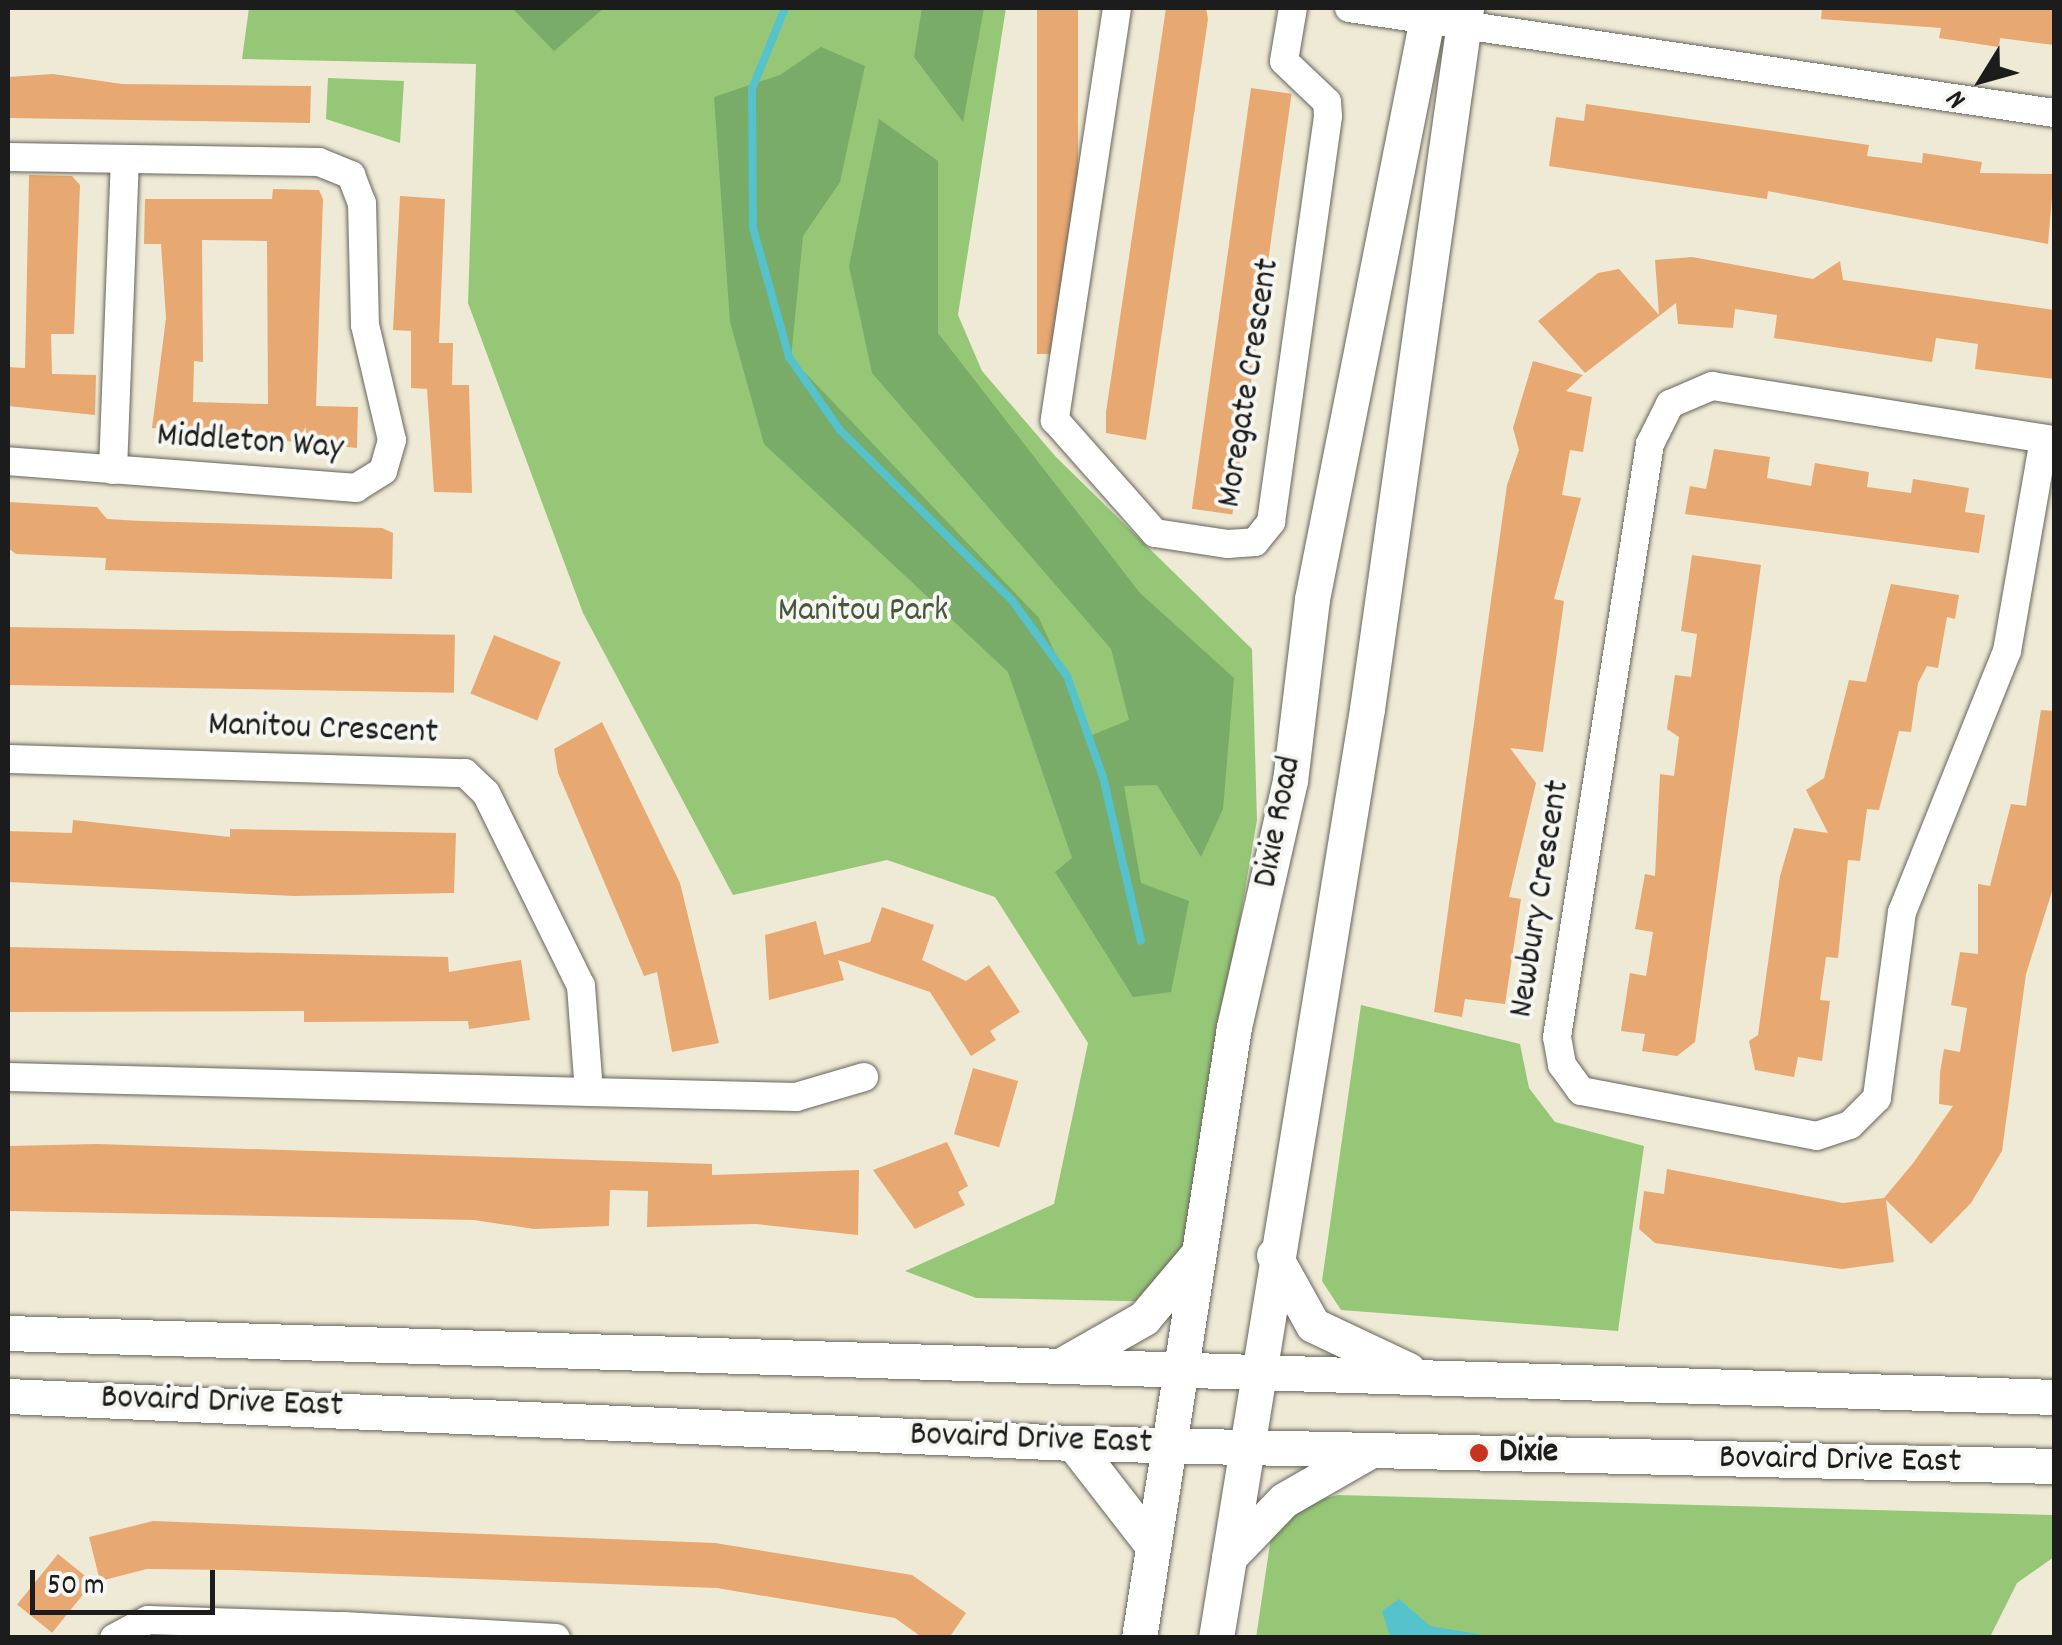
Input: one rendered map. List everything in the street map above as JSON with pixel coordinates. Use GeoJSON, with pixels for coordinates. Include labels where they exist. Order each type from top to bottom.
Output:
{"type":"FeatureCollection","features":[{"type":"Feature","properties":{"kind":"main road","name":"Dixie Road"},"geometry":{"type":"LineString","coordinates":[[1138,1638],[1172,1445],[1234,1027],[1290,782],[1312,600],[1429,14]]}},
{"type":"Feature","properties":{"kind":"main road","name":"Dixie Road"},"geometry":{"type":"LineString","coordinates":[[1216,1638],[1274,1256],[1367,709],[1465,16]]}},
{"type":"Feature","properties":{"kind":"main road"},"geometry":{"type":"LineString","coordinates":[[1056,1368],[1144,1318],[1200,1252]]}},
{"type":"Feature","properties":{"kind":"main road"},"geometry":{"type":"LineString","coordinates":[[1274,1256],[1313,1326],[1433,1379]]}},
{"type":"Feature","properties":{"kind":"main road","name":"Bovaird Drive East"},"geometry":{"type":"LineString","coordinates":[[8,1333],[1182,1373],[2054,1397]]}},
{"type":"Feature","properties":{"kind":"main road","name":"Bovaird Drive East"},"geometry":{"type":"LineString","coordinates":[[8,1396],[1073,1443],[2054,1466]]}},
{"type":"Feature","properties":{"kind":"main road"},"geometry":{"type":"LineString","coordinates":[[1073,1443],[1153,1546]]}},
{"type":"Feature","properties":{"kind":"main road"},"geometry":{"type":"LineString","coordinates":[[1229,1557],[1284,1500],[1371,1450]]}},
{"type":"Feature","properties":{"kind":"street","name":"Moregate Crescent"},"geometry":{"type":"LineString","coordinates":[[1117,8],[1056,420],[1156,532],[1228,544],[1255,542],[1271,522],[1326,131],[1326,102],[1284,61],[1292,8]]}},
{"type":"Feature","properties":{"kind":"street"},"geometry":{"type":"LineString","coordinates":[[1349,8],[1465,16],[2054,113]]}},
{"type":"Feature","properties":{"kind":"street","name":"Middleton Way"},"geometry":{"type":"LineString","coordinates":[[8,158],[319,162],[351,175],[362,203],[365,325],[392,440],[384,471],[356,488],[8,461]]}},
{"type":"Feature","properties":{"kind":"street","name":"Middleton Way"},"geometry":{"type":"LineString","coordinates":[[113,470],[126,160]]}},
{"type":"Feature","properties":{"kind":"street","name":"Newbury Crescent"},"geometry":{"type":"LineString","coordinates":[[1712,386],[2049,439],[2007,651],[1902,912],[1878,1098],[1850,1124],[1818,1136],[1581,1091],[1562,1066],[1557,1037],[1650,444],[1670,404],[1712,386]]}},
{"type":"Feature","properties":{"kind":"street","name":"Manitou Crescent"},"geometry":{"type":"LineString","coordinates":[[8,759],[465,773],[486,793],[581,986],[589,1092]]}},
{"type":"Feature","properties":{"kind":"street"},"geometry":{"type":"LineString","coordinates":[[8,1077],[796,1097],[864,1076]]}},
{"type":"Feature","properties":{"kind":"street"},"geometry":{"type":"LineString","coordinates":[[114,1638],[148,1620],[345,1632],[556,1638]]}},
{"type":"Feature","properties":{"kind":"green space","name":"Manitou Park"},"geometry":{"type":"Polygon","coordinates":[[[249,8],[1006,8],[958,315],[982,371],[1056,457],[1252,649],[1257,820],[1174,1302],[976,1298],[905,1271],[1054,1204],[1088,1043],[995,897],[887,860],[733,895],[583,613],[468,303],[476,64],[242,59],[249,8]]]}},
{"type":"Feature","properties":{"kind":"green space"},"geometry":{"type":"Polygon","coordinates":[[[512,8],[604,8],[554,51],[512,8]]]}},
{"type":"Feature","properties":{"kind":"green space"},"geometry":{"type":"Polygon","coordinates":[[[922,8],[984,8],[963,122],[914,57],[922,8]]]}},
{"type":"Feature","properties":{"kind":"green space"},"geometry":{"type":"Polygon","coordinates":[[[821,47],[865,66],[840,182],[803,236],[791,358],[1039,618],[1092,735],[1129,720],[1111,649],[872,373],[849,266],[879,119],[938,161],[938,333],[1140,593],[1234,678],[1223,809],[1201,857],[1157,785],[1124,786],[1141,883],[1189,901],[1171,992],[1133,997],[1055,872],[1072,858],[1008,672],[764,444],[730,322],[714,97],[780,75],[821,47]]]}},
{"type":"Feature","properties":{"kind":"green space"},"geometry":{"type":"Polygon","coordinates":[[[328,78],[404,81],[400,143],[326,119],[328,78]]]}},
{"type":"Feature","properties":{"kind":"green space"},"geometry":{"type":"Polygon","coordinates":[[[1361,1005],[1520,1044],[1529,1088],[1555,1122],[1644,1146],[1618,1331],[1341,1310],[1322,1281],[1361,1005]]]}},
{"type":"Feature","properties":{"kind":"green space"},"geometry":{"type":"Polygon","coordinates":[[[1338,1495],[2054,1515],[2054,1557],[2017,1583],[1990,1637],[1256,1638],[1275,1510],[1338,1495]]]}},
{"type":"Feature","properties":{"kind":"water"},"geometry":{"type":"Polygon","coordinates":[[[1399,1599],[1430,1626],[1496,1637],[1390,1637],[1382,1611],[1399,1599]]]}},
{"type":"Feature","properties":{"kind":"building"},"geometry":{"type":"Polygon","coordinates":[[[1037,8],[1078,8],[1078,354],[1037,354],[1037,8]]]}},
{"type":"Feature","properties":{"kind":"building"},"geometry":{"type":"Polygon","coordinates":[[[1166,8],[1206,8],[1208,19],[1146,440],[1106,433],[1106,412],[1166,8]]]}},
{"type":"Feature","properties":{"kind":"building"},"geometry":{"type":"Polygon","coordinates":[[[1822,8],[2054,8],[2054,45],[2000,38],[1999,47],[1939,38],[1941,28],[1821,19],[1822,8]]]}},
{"type":"Feature","properties":{"kind":"building"},"geometry":{"type":"Polygon","coordinates":[[[53,74],[122,84],[311,86],[310,123],[8,118],[8,77],[53,74]]]}},
{"type":"Feature","properties":{"kind":"building"},"geometry":{"type":"Polygon","coordinates":[[[1251,88],[1292,94],[1232,515],[1192,509],[1251,88]]]}},
{"type":"Feature","properties":{"kind":"building"},"geometry":{"type":"Polygon","coordinates":[[[1586,104],[1869,145],[1867,156],[1922,163],[1923,153],[1982,162],[1980,173],[2054,174],[2048,244],[1768,191],[1767,199],[1549,166],[1556,117],[1584,121],[1586,104]]]}},
{"type":"Feature","properties":{"kind":"building"},"geometry":{"type":"Polygon","coordinates":[[[29,175],[72,176],[80,185],[74,334],[51,334],[52,374],[96,375],[95,415],[8,406],[8,367],[25,368],[29,175]]]}},
{"type":"Feature","properties":{"kind":"building"},"geometry":{"type":"Polygon","coordinates":[[[273,189],[319,190],[323,199],[316,406],[358,407],[357,448],[152,428],[166,318],[161,244],[144,244],[145,199],[272,199],[273,189]],[[202,240],[203,362],[194,361],[193,402],[268,404],[267,241],[202,240]]]}},
{"type":"Feature","properties":{"kind":"building"},"geometry":{"type":"Polygon","coordinates":[[[400,196],[445,199],[439,343],[453,343],[452,385],[469,385],[472,493],[434,492],[427,389],[411,388],[411,331],[393,330],[400,196]]]}},
{"type":"Feature","properties":{"kind":"building"},"geometry":{"type":"Polygon","coordinates":[[[1692,257],[1813,279],[1840,261],[1843,280],[2054,310],[2054,379],[1975,369],[1978,344],[1936,338],[1932,362],[1774,338],[1777,315],[1735,309],[1733,328],[1678,324],[1676,303],[1585,373],[1538,321],[1598,273],[1619,269],[1659,315],[1655,260],[1692,257]]]}},
{"type":"Feature","properties":{"kind":"building"},"geometry":{"type":"Polygon","coordinates":[[[1533,361],[1583,375],[1566,391],[1592,397],[1583,452],[1570,450],[1562,495],[1581,498],[1554,599],[1564,601],[1543,752],[1510,748],[1536,783],[1509,897],[1521,899],[1505,1004],[1465,999],[1462,1017],[1434,1012],[1507,485],[1519,450],[1513,428],[1533,361]]]}},
{"type":"Feature","properties":{"kind":"building"},"geometry":{"type":"Polygon","coordinates":[[[1714,449],[1770,457],[1767,478],[1811,486],[1815,463],[1869,472],[1867,487],[1911,493],[1913,479],[1969,488],[1965,512],[1985,515],[1979,553],[1685,514],[1690,486],[1706,489],[1714,449]]]}},
{"type":"Feature","properties":{"kind":"building"},"geometry":{"type":"Polygon","coordinates":[[[8,502],[97,507],[107,519],[382,528],[393,533],[392,579],[105,570],[106,558],[16,554],[8,548],[8,502]]]}},
{"type":"Feature","properties":{"kind":"building"},"geometry":{"type":"Polygon","coordinates":[[[1692,555],[1761,565],[1695,1042],[1677,1056],[1642,1051],[1645,1034],[1621,1031],[1630,973],[1646,976],[1653,932],[1635,929],[1645,874],[1655,876],[1660,774],[1674,776],[1679,737],[1667,729],[1675,675],[1691,677],[1697,634],[1681,631],[1692,555]]]}},
{"type":"Feature","properties":{"kind":"building"},"geometry":{"type":"Polygon","coordinates":[[[1891,584],[1959,595],[1955,619],[1947,617],[1938,668],[1927,666],[1918,683],[1911,732],[1899,731],[1879,810],[1867,809],[1860,861],[1848,860],[1838,958],[1826,957],[1820,1000],[1830,1001],[1822,1061],[1798,1057],[1794,1077],[1755,1070],[1749,1041],[1758,1035],[1780,876],[1794,828],[1828,833],[1806,790],[1824,778],[1849,680],[1866,682],[1891,584]]]}},
{"type":"Feature","properties":{"kind":"building"},"geometry":{"type":"Polygon","coordinates":[[[8,627],[455,635],[454,693],[8,685],[8,627]]]}},
{"type":"Feature","properties":{"kind":"building"},"geometry":{"type":"Polygon","coordinates":[[[494,635],[561,662],[537,720],[470,693],[494,635]]]}},
{"type":"Feature","properties":{"kind":"building"},"geometry":{"type":"Polygon","coordinates":[[[2041,710],[2054,711],[2054,885],[2026,974],[2002,1151],[1971,1203],[1931,1244],[1886,1200],[1894,1262],[1842,1269],[1655,1243],[1639,1229],[1644,1191],[1664,1194],[1667,1169],[1843,1203],[1884,1198],[1914,1162],[1953,1106],[1939,1104],[1940,1073],[1944,1049],[1960,1052],[1967,1008],[1951,1005],[1960,952],[1978,954],[1978,884],[1990,886],[2011,804],[2026,806],[2041,710]]]}},
{"type":"Feature","properties":{"kind":"building"},"geometry":{"type":"Polygon","coordinates":[[[602,722],[680,883],[719,1043],[672,1052],[657,972],[644,976],[558,773],[554,749],[602,722]]]}},
{"type":"Feature","properties":{"kind":"building"},"geometry":{"type":"Polygon","coordinates":[[[73,820],[230,837],[230,829],[456,833],[454,893],[294,896],[8,882],[8,831],[72,833],[73,820]]]}},
{"type":"Feature","properties":{"kind":"building"},"geometry":{"type":"Polygon","coordinates":[[[882,907],[934,925],[922,960],[966,981],[989,965],[1020,1012],[990,1031],[996,1040],[971,1056],[930,992],[838,960],[844,980],[769,1000],[765,935],[816,921],[824,955],[870,942],[882,907]]]}},
{"type":"Feature","properties":{"kind":"building"},"geometry":{"type":"Polygon","coordinates":[[[8,947],[448,957],[449,972],[521,960],[530,1020],[469,1029],[468,1021],[304,1022],[304,1011],[8,1012],[8,947]]]}},
{"type":"Feature","properties":{"kind":"building"},"geometry":{"type":"Polygon","coordinates":[[[973,1068],[1018,1081],[999,1147],[954,1134],[973,1068]]]}},
{"type":"Feature","properties":{"kind":"building"},"geometry":{"type":"Polygon","coordinates":[[[947,1142],[968,1186],[958,1192],[965,1205],[915,1229],[873,1170],[947,1142]]]}},
{"type":"Feature","properties":{"kind":"building"},"geometry":{"type":"Polygon","coordinates":[[[97,1144],[712,1164],[712,1175],[859,1170],[858,1235],[756,1224],[647,1227],[648,1191],[610,1190],[609,1226],[534,1229],[474,1220],[8,1211],[8,1146],[97,1144]]]}},
{"type":"Feature","properties":{"kind":"building"},"geometry":{"type":"Polygon","coordinates":[[[153,1521],[715,1543],[912,1575],[966,1613],[949,1638],[923,1638],[895,1618],[717,1588],[147,1569],[100,1581],[89,1537],[153,1521]]]}},
{"type":"Feature","properties":{"kind":"building"},"geometry":{"type":"Polygon","coordinates":[[[58,1554],[93,1582],[52,1633],[17,1605],[58,1554]]]}},
{"type":"Feature","properties":{"kind":"waterway"},"geometry":{"type":"LineString","coordinates":[[785,8],[752,89],[753,228],[789,357],[840,430],[1011,599],[1067,676],[1103,777],[1141,941]]}},
{"type":"Feature","properties":{"kind":"place","name":"Dixie"},"geometry":{"type":"Point","coordinates":[1479,1453]}}]}
